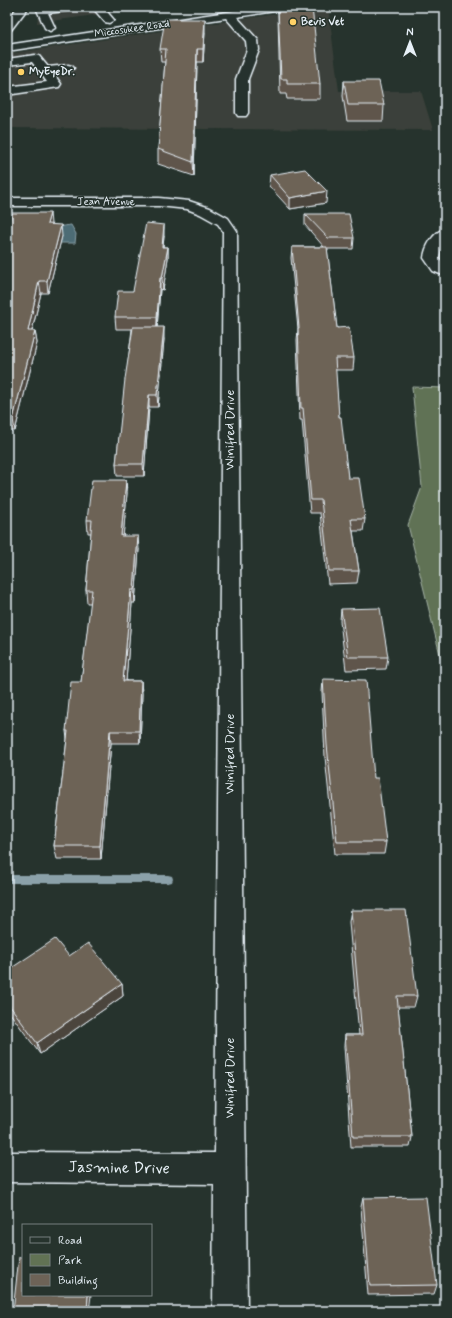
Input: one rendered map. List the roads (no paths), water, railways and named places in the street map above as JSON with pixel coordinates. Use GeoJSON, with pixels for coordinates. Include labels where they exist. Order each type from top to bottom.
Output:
{"type":"FeatureCollection","features":[{"type":"Feature","properties":{"kind":"street"},"geometry":{"type":"LineString","coordinates":[[9,32],[22,9],[20,7]]}},
{"type":"Feature","properties":{"kind":"street"},"geometry":{"type":"LineString","coordinates":[[50,28],[42,10],[72,7]]}},
{"type":"Feature","properties":{"kind":"street","name":"Miccosukee Road"},"geometry":{"type":"LineString","coordinates":[[94,22],[113,19],[98,7]]}},
{"type":"Feature","properties":{"kind":"street","name":"Miccosukee Road"},"geometry":{"type":"LineString","coordinates":[[7,48],[281,7]]}},
{"type":"Feature","properties":{"kind":"street"},"geometry":{"type":"LineString","coordinates":[[229,15],[252,40],[253,50],[242,79],[242,113]]}},
{"type":"Feature","properties":{"kind":"street"},"geometry":{"type":"LineString","coordinates":[[35,30],[64,26]]}},
{"type":"Feature","properties":{"kind":"street"},"geometry":{"type":"LineString","coordinates":[[19,46],[29,59]]}},
{"type":"Feature","properties":{"kind":"street"},"geometry":{"type":"LineString","coordinates":[[7,62],[35,58],[55,84],[7,91]]}},
{"type":"Feature","properties":{"kind":"street"},"geometry":{"type":"LineString","coordinates":[[45,71],[68,68]]}},
{"type":"Feature","properties":{"kind":"street","name":"Jean Avenue"},"geometry":{"type":"LineString","coordinates":[[7,202],[159,202],[189,205],[205,211]]}},
{"type":"Feature","properties":{"kind":"street","name":"Winifred Drive"},"geometry":{"type":"LineString","coordinates":[[205,211],[224,221],[230,231],[230,1311]]}},
{"type":"Feature","properties":{"kind":"street"},"geometry":{"type":"LineString","coordinates":[[445,233],[436,243],[431,254],[432,262],[445,271]]}},
{"type":"Feature","properties":{"kind":"street","name":"Jasmine Drive"},"geometry":{"type":"LineString","coordinates":[[7,1167],[230,1169]]}},
{"type":"Feature","properties":{"kind":"water"},"geometry":{"type":"Polygon","coordinates":[[[71,225],[76,234],[75,243],[60,243],[56,227],[71,225]]]}},
{"type":"Feature","properties":{"kind":"waterway"},"geometry":{"type":"LineString","coordinates":[[7,879],[168,879]]}},
{"type":"Feature","properties":{"kind":"place","name":"Bevis Vet"},"geometry":{"type":"Point","coordinates":[293,22]}},
{"type":"Feature","properties":{"kind":"place","name":"MyEyeDr."},"geometry":{"type":"Point","coordinates":[21,72]}}]}
